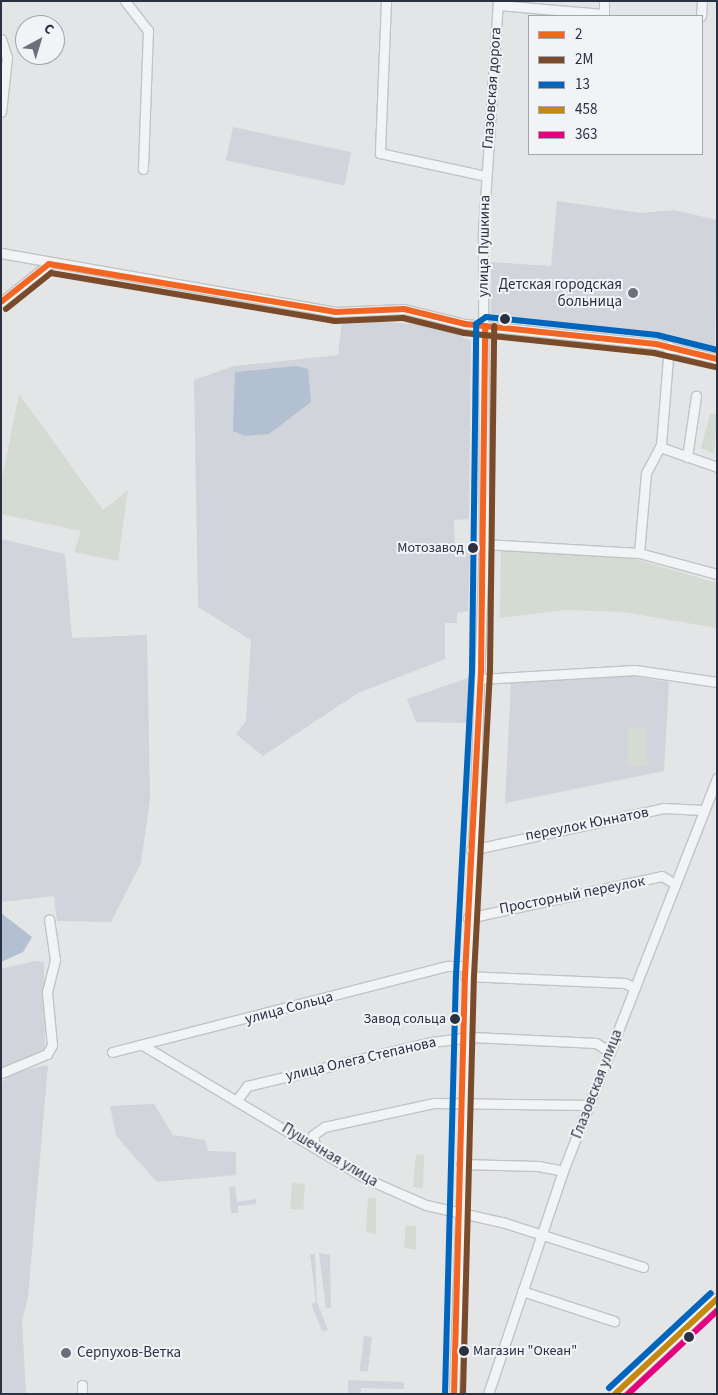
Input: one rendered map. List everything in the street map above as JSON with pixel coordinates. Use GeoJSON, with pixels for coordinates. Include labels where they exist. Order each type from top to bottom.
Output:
{"type":"FeatureCollection","features":[{"type":"Feature","properties":{"kind":"main road"},"geometry":{"type":"LineString","coordinates":[[615,1394],[717,1299]]}},
{"type":"Feature","properties":{"kind":"street"},"geometry":{"type":"LineString","coordinates":[[124,1],[148,30],[143,169]]}},
{"type":"Feature","properties":{"kind":"street"},"geometry":{"type":"LineString","coordinates":[[386,1],[380,153],[486,176]]}},
{"type":"Feature","properties":{"kind":"street"},"geometry":{"type":"LineString","coordinates":[[498,3],[604,14],[604,1]]}},
{"type":"Feature","properties":{"kind":"street"},"geometry":{"type":"LineString","coordinates":[[701,15],[702,1]]}},
{"type":"Feature","properties":{"kind":"street","name":"Глазовская дорога"},"geometry":{"type":"LineString","coordinates":[[486,176],[498,3]]}},
{"type":"Feature","properties":{"kind":"street"},"geometry":{"type":"LineString","coordinates":[[1,39],[7,57],[1,112]]}},
{"type":"Feature","properties":{"kind":"street","name":"улица Пушкина"},"geometry":{"type":"LineString","coordinates":[[480,675],[484,544],[486,176]]}},
{"type":"Feature","properties":{"kind":"street"},"geometry":{"type":"LineString","coordinates":[[1,253],[49,264],[336,312],[404,310],[485,326],[669,346],[717,359]]}},
{"type":"Feature","properties":{"kind":"street"},"geometry":{"type":"LineString","coordinates":[[1,302],[49,264]]}},
{"type":"Feature","properties":{"kind":"street"},"geometry":{"type":"LineString","coordinates":[[639,553],[646,473],[660,448],[669,346]]}},
{"type":"Feature","properties":{"kind":"street"},"geometry":{"type":"LineString","coordinates":[[687,457],[696,396]]}},
{"type":"Feature","properties":{"kind":"street"},"geometry":{"type":"LineString","coordinates":[[660,448],[717,467]]}},
{"type":"Feature","properties":{"kind":"street"},"geometry":{"type":"LineString","coordinates":[[484,544],[639,553],[717,574]]}},
{"type":"Feature","properties":{"kind":"street"},"geometry":{"type":"LineString","coordinates":[[454,1394],[465,971],[480,675],[635,670],[717,682]]}},
{"type":"Feature","properties":{"kind":"street","name":"Глазовская улица"},"geometry":{"type":"LineString","coordinates":[[488,1394],[563,1171],[717,778]]}},
{"type":"Feature","properties":{"kind":"street","name":"переулок Юннатов"},"geometry":{"type":"LineString","coordinates":[[471,850],[663,808],[704,810]]}},
{"type":"Feature","properties":{"kind":"street","name":"Просторный переулок"},"geometry":{"type":"LineString","coordinates":[[468,918],[662,876],[675,884]]}},
{"type":"Feature","properties":{"kind":"street"},"geometry":{"type":"LineString","coordinates":[[1,1073],[47,1054],[52,1044],[47,992],[55,960],[49,919]]}},
{"type":"Feature","properties":{"kind":"street","name":"улица Сольца"},"geometry":{"type":"LineString","coordinates":[[112,1052],[144,1046],[448,966],[465,971],[625,983],[635,988]]}},
{"type":"Feature","properties":{"kind":"street","name":"улица Олега Степанова"},"geometry":{"type":"LineString","coordinates":[[237,1100],[247,1086],[431,1042],[464,1039],[596,1044],[610,1052]]}},
{"type":"Feature","properties":{"kind":"street","name":"Пушечная улица"},"geometry":{"type":"LineString","coordinates":[[144,1046],[367,1179],[460,1215],[505,1223],[541,1236],[643,1266]]}},
{"type":"Feature","properties":{"kind":"street"},"geometry":{"type":"LineString","coordinates":[[314,1146],[313,1135],[324,1127],[434,1103],[589,1105]]}},
{"type":"Feature","properties":{"kind":"street"},"geometry":{"type":"LineString","coordinates":[[461,1164],[538,1166],[563,1171]]}},
{"type":"Feature","properties":{"kind":"street"},"geometry":{"type":"LineString","coordinates":[[522,1292],[614,1321]]}},
{"type":"Feature","properties":{"kind":"shaded area"},"geometry":{"type":"Polygon","coordinates":[[[233,127],[351,152],[344,185],[226,160],[233,127]]]}},
{"type":"Feature","properties":{"kind":"shaded area","name":"Детская городская больница"},"geometry":{"type":"Polygon","coordinates":[[[557,201],[641,213],[674,210],[717,220],[715,347],[670,337],[491,315],[491,262],[551,266],[557,201]]]}},
{"type":"Feature","properties":{"kind":"shaded area"},"geometry":{"type":"Polygon","coordinates":[[[342,320],[438,325],[471,341],[469,519],[454,520],[455,548],[470,549],[468,611],[457,613],[457,623],[445,623],[445,659],[358,693],[263,756],[236,734],[246,721],[251,640],[198,607],[194,380],[234,366],[338,355],[342,320]]]}},
{"type":"Feature","properties":{"kind":"shaded area"},"geometry":{"type":"Polygon","coordinates":[[[19,394],[103,510],[128,490],[118,561],[74,552],[81,531],[1,514],[1,483],[19,394]]]}},
{"type":"Feature","properties":{"kind":"shaded area"},"geometry":{"type":"Polygon","coordinates":[[[710,414],[717,414],[714,454],[701,448],[710,414]]]}},
{"type":"Feature","properties":{"kind":"shaded area"},"geometry":{"type":"Polygon","coordinates":[[[1,539],[65,554],[72,638],[147,635],[150,799],[141,863],[111,922],[57,921],[54,896],[1,902],[1,539]]]}},
{"type":"Feature","properties":{"kind":"shaded area"},"geometry":{"type":"Polygon","coordinates":[[[501,550],[635,559],[717,583],[717,628],[623,612],[564,610],[500,618],[501,550]]]}},
{"type":"Feature","properties":{"kind":"shaded area"},"geometry":{"type":"Polygon","coordinates":[[[626,675],[669,682],[664,771],[505,803],[511,682],[626,675]]]}},
{"type":"Feature","properties":{"kind":"shaded area"},"geometry":{"type":"Polygon","coordinates":[[[471,677],[468,723],[416,722],[407,699],[471,677]]]}},
{"type":"Feature","properties":{"kind":"shaded area"},"geometry":{"type":"Polygon","coordinates":[[[628,728],[647,728],[647,766],[628,766],[628,728]]]}},
{"type":"Feature","properties":{"kind":"shaded area"},"geometry":{"type":"Polygon","coordinates":[[[35,961],[44,962],[45,1054],[1,1068],[1,969],[35,961]]]}},
{"type":"Feature","properties":{"kind":"shaded area"},"geometry":{"type":"Polygon","coordinates":[[[48,1065],[28,1297],[22,1321],[26,1394],[1,1394],[1,1083],[12,1073],[48,1065]]]}},
{"type":"Feature","properties":{"kind":"shaded area"},"geometry":{"type":"Polygon","coordinates":[[[154,1104],[173,1135],[205,1140],[208,1151],[236,1152],[236,1175],[157,1182],[116,1136],[110,1106],[154,1104]]]}},
{"type":"Feature","properties":{"kind":"shaded area"},"geometry":{"type":"Polygon","coordinates":[[[416,1154],[424,1155],[423,1188],[413,1187],[416,1154]]]}},
{"type":"Feature","properties":{"kind":"shaded area"},"geometry":{"type":"Polygon","coordinates":[[[292,1183],[305,1184],[303,1210],[290,1209],[292,1183]]]}},
{"type":"Feature","properties":{"kind":"shaded area"},"geometry":{"type":"Polygon","coordinates":[[[229,1187],[235,1187],[237,1202],[256,1199],[256,1204],[238,1206],[238,1213],[231,1213],[229,1187]]]}},
{"type":"Feature","properties":{"kind":"shaded area"},"geometry":{"type":"Polygon","coordinates":[[[368,1198],[376,1198],[376,1234],[366,1232],[368,1198]]]}},
{"type":"Feature","properties":{"kind":"shaded area"},"geometry":{"type":"Polygon","coordinates":[[[406,1225],[416,1226],[416,1250],[404,1248],[406,1225]]]}},
{"type":"Feature","properties":{"kind":"shaded area"},"geometry":{"type":"Polygon","coordinates":[[[319,1253],[330,1255],[331,1308],[326,1308],[319,1253]]]}},
{"type":"Feature","properties":{"kind":"shaded area"},"geometry":{"type":"Polygon","coordinates":[[[310,1254],[315,1254],[317,1302],[328,1330],[322,1331],[311,1304],[316,1302],[310,1254]]]}},
{"type":"Feature","properties":{"kind":"shaded area"},"geometry":{"type":"Polygon","coordinates":[[[364,1336],[372,1337],[368,1372],[360,1371],[364,1336]]]}},
{"type":"Feature","properties":{"kind":"shaded area"},"geometry":{"type":"Polygon","coordinates":[[[348,1380],[404,1382],[404,1389],[361,1388],[361,1394],[348,1394],[348,1380]]]}},
{"type":"Feature","properties":{"kind":"water"},"geometry":{"type":"Polygon","coordinates":[[[297,366],[308,369],[311,402],[269,434],[245,436],[233,431],[235,372],[297,366]]]}},
{"type":"Feature","properties":{"kind":"water"},"geometry":{"type":"Polygon","coordinates":[[[1,913],[32,937],[23,952],[1,962],[1,913]]]}},
{"type":"Feature","properties":{"kind":"transit line","name":"2"},"geometry":{"type":"LineString","coordinates":[[1,302],[49,264],[336,312],[404,309],[465,324],[656,344],[717,359]]}},
{"type":"Feature","properties":{"kind":"transit line","name":"2М"},"geometry":{"type":"LineString","coordinates":[[6,309],[51,273],[335,321],[403,318],[464,333],[654,353],[715,367]]}},
{"type":"Feature","properties":{"kind":"transit line","name":"13"},"geometry":{"type":"LineString","coordinates":[[445,1394],[456,976],[472,671],[476,324],[486,317],[657,335],[717,350]]}},
{"type":"Feature","properties":{"kind":"transit line","name":"2"},"geometry":{"type":"LineString","coordinates":[[454,1394],[465,976],[481,671],[485,326]]}},
{"type":"Feature","properties":{"kind":"transit line","name":"2М"},"geometry":{"type":"LineString","coordinates":[[463,1394],[474,976],[490,671],[494,326]]}},
{"type":"Feature","properties":{"kind":"transit line","name":"13"},"geometry":{"type":"LineString","coordinates":[[609,1388],[711,1293]]}},
{"type":"Feature","properties":{"kind":"transit line","name":"458"},"geometry":{"type":"LineString","coordinates":[[615,1394],[717,1299]]}},
{"type":"Feature","properties":{"kind":"transit line","name":"363"},"geometry":{"type":"LineString","coordinates":[[628,1394],[717,1311]]}},
{"type":"Feature","properties":{"kind":"place","name":"Детская городская больница"},"geometry":{"type":"Point","coordinates":[633,293]}},
{"type":"Feature","properties":{"kind":"place","name":"Мотозавод"},"geometry":{"type":"Point","coordinates":[473,548]}},
{"type":"Feature","properties":{"kind":"place","name":"Завод сольца"},"geometry":{"type":"Point","coordinates":[455,1019]}},
{"type":"Feature","properties":{"kind":"place","name":"Магазин \"Океан\""},"geometry":{"type":"Point","coordinates":[464,1351]}},
{"type":"Feature","properties":{"kind":"place","name":"Серпухов-Ветка"},"geometry":{"type":"Point","coordinates":[66,1353]}}]}
